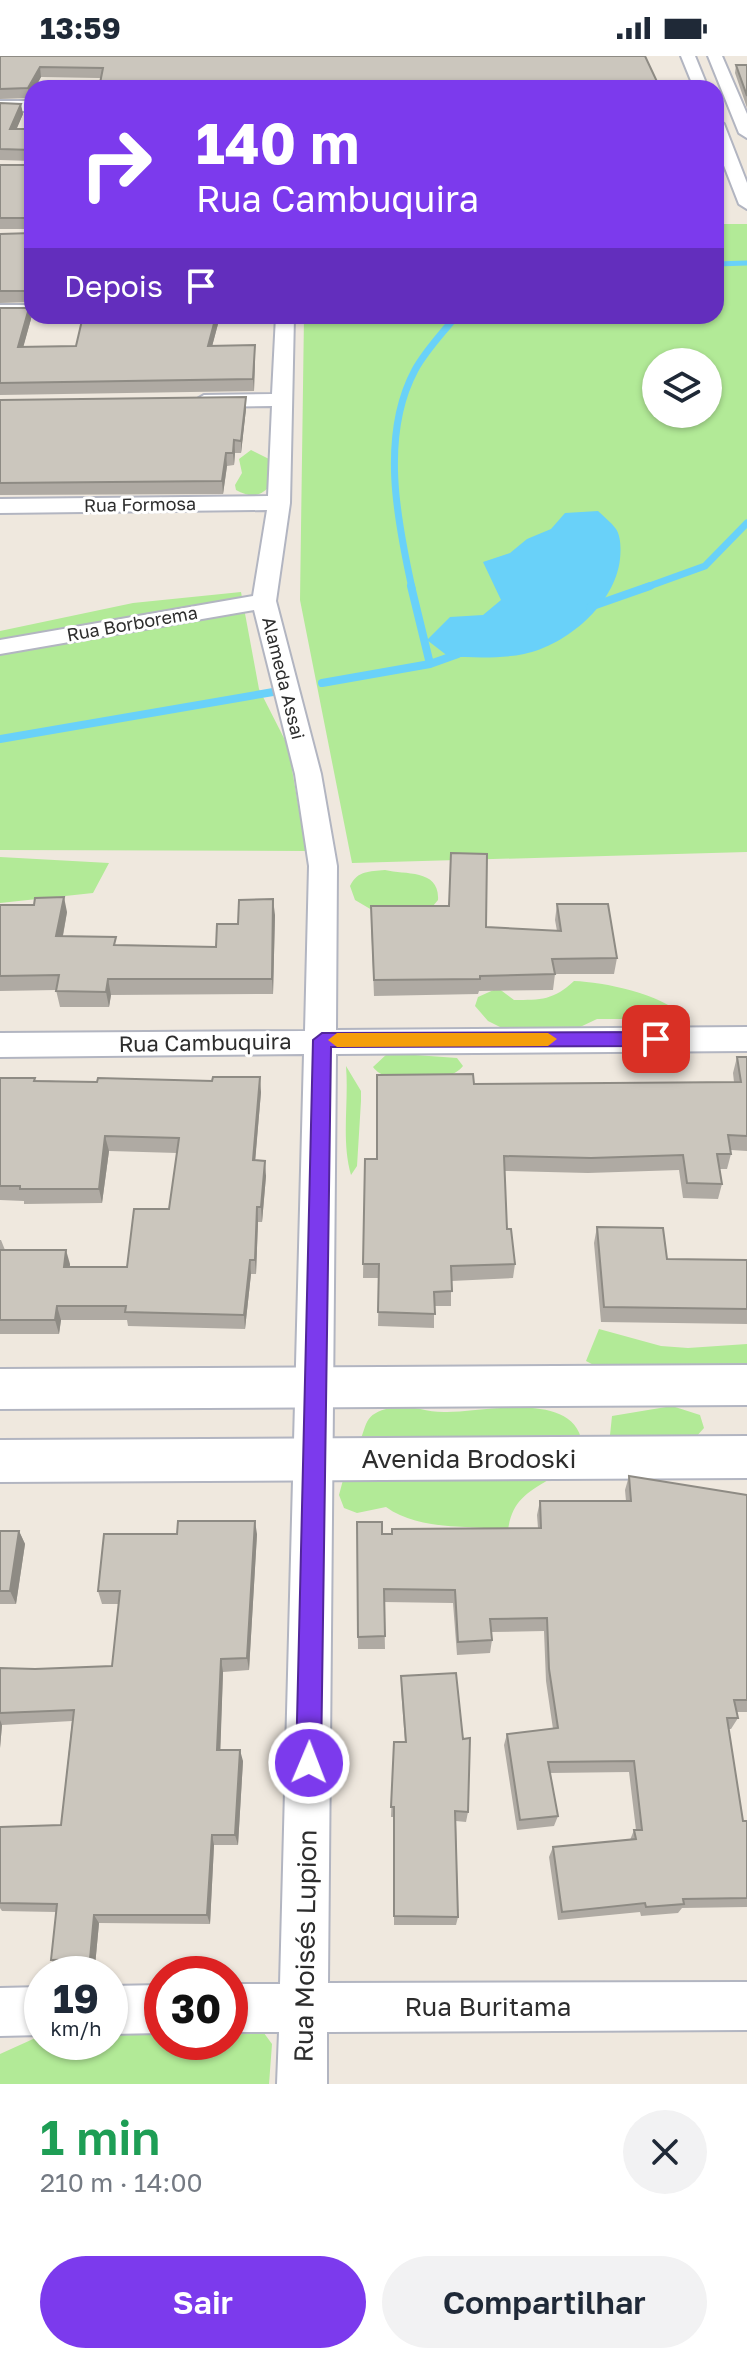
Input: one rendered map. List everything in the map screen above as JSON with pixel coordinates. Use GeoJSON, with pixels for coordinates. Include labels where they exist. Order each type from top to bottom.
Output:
{"type":"FeatureCollection","features":[{"type":"Feature","properties":{"kind":"street"},"geometry":{"type":"LineString","coordinates":[[688,56],[698,80]]}},
{"type":"Feature","properties":{"kind":"street"},"geometry":{"type":"LineString","coordinates":[[715,56],[740,103],[747,133]]}},
{"type":"Feature","properties":{"kind":"street"},"geometry":{"type":"LineString","coordinates":[[0,106],[24,106]]}},
{"type":"Feature","properties":{"kind":"street"},"geometry":{"type":"LineString","coordinates":[[724,145],[747,204]]}},
{"type":"Feature","properties":{"kind":"street"},"geometry":{"type":"LineString","coordinates":[[0,311],[24,311]]}},
{"type":"Feature","properties":{"kind":"street","name":"Alameda Assai"},"geometry":{"type":"LineString","coordinates":[[285,324],[279,503],[264,601],[308,774],[323,866],[322,1040]]}},
{"type":"Feature","properties":{"kind":"street"},"geometry":{"type":"LineString","coordinates":[[187,401],[281,400]]}},
{"type":"Feature","properties":{"kind":"street","name":"Rua Formosa"},"geometry":{"type":"LineString","coordinates":[[0,506],[279,503]]}},
{"type":"Feature","properties":{"kind":"street","name":"Rua Borborema"},"geometry":{"type":"LineString","coordinates":[[0,647],[135,621],[264,601]]}},
{"type":"Feature","properties":{"kind":"street","name":"Rua Cambuquira"},"geometry":{"type":"LineString","coordinates":[[0,1045],[322,1040],[747,1039]]}},
{"type":"Feature","properties":{"kind":"street","name":"Rua Moisés Lupion"},"geometry":{"type":"LineString","coordinates":[[302,2084],[322,1040]]}},
{"type":"Feature","properties":{"kind":"street"},"geometry":{"type":"LineString","coordinates":[[0,1389],[747,1385]]}},
{"type":"Feature","properties":{"kind":"street","name":"Avenida Brodoski"},"geometry":{"type":"LineString","coordinates":[[0,1461],[747,1457]]}},
{"type":"Feature","properties":{"kind":"street","name":"Rua Buritama"},"geometry":{"type":"LineString","coordinates":[[248,2008],[747,2006]]}},
{"type":"Feature","properties":{"kind":"street"},"geometry":{"type":"LineString","coordinates":[[0,2012],[24,2011]]}},
{"type":"Feature","properties":{"kind":"green space"},"geometry":{"type":"Polygon","coordinates":[[[724,224],[747,224],[747,852],[352,863],[300,600],[304,324],[724,324],[724,224]]]}},
{"type":"Feature","properties":{"kind":"green space"},"geometry":{"type":"Polygon","coordinates":[[[251,450],[271,460],[269,487],[253,495],[236,490],[235,485],[242,473],[239,459],[251,450]]]}},
{"type":"Feature","properties":{"kind":"green space"},"geometry":{"type":"Polygon","coordinates":[[[241,592],[259,689],[288,746],[306,851],[0,850],[0,631],[133,603],[241,592]]]}},
{"type":"Feature","properties":{"kind":"green space"},"geometry":{"type":"Polygon","coordinates":[[[0,857],[109,863],[93,893],[0,903],[0,857]]]}},
{"type":"Feature","properties":{"kind":"green space"},"geometry":{"type":"Polygon","coordinates":[[[385,870],[428,878],[434,883],[438,900],[433,906],[372,910],[355,900],[350,886],[357,877],[385,870]]]}},
{"type":"Feature","properties":{"kind":"green space"},"geometry":{"type":"Polygon","coordinates":[[[574,981],[647,995],[682,1015],[674,1030],[643,1032],[622,1019],[597,1019],[578,1028],[508,1031],[488,1021],[475,1006],[478,997],[498,988],[514,1000],[532,1000],[547,998],[574,981]]]}},
{"type":"Feature","properties":{"kind":"green space"},"geometry":{"type":"Polygon","coordinates":[[[388,1053],[457,1058],[463,1066],[445,1077],[432,1080],[391,1078],[373,1067],[388,1053]]]}},
{"type":"Feature","properties":{"kind":"green space"},"geometry":{"type":"Polygon","coordinates":[[[346,1066],[361,1091],[357,1166],[351,1175],[346,1148],[346,1066]]]}},
{"type":"Feature","properties":{"kind":"green space"},"geometry":{"type":"Polygon","coordinates":[[[599,1329],[661,1346],[688,1348],[747,1344],[747,1375],[611,1374],[586,1361],[599,1329]]]}},
{"type":"Feature","properties":{"kind":"green space"},"geometry":{"type":"Polygon","coordinates":[[[397,1406],[441,1412],[504,1408],[545,1410],[562,1415],[575,1426],[582,1442],[358,1447],[369,1419],[378,1412],[397,1406]]]}},
{"type":"Feature","properties":{"kind":"green space"},"geometry":{"type":"Polygon","coordinates":[[[672,1406],[700,1415],[704,1428],[695,1438],[609,1445],[612,1416],[672,1406]]]}},
{"type":"Feature","properties":{"kind":"green space"},"geometry":{"type":"Polygon","coordinates":[[[535,1476],[548,1480],[516,1506],[508,1530],[429,1524],[399,1515],[386,1507],[357,1513],[344,1508],[339,1495],[343,1480],[443,1477],[489,1481],[535,1476]]]}},
{"type":"Feature","properties":{"kind":"green space"},"geometry":{"type":"Polygon","coordinates":[[[128,2022],[144,2025],[144,2060],[248,2060],[248,2029],[261,2029],[272,2044],[269,2084],[0,2084],[0,2054],[24,2043],[24,2060],[128,2060],[128,2022]]]}},
{"type":"Feature","properties":{"kind":"water"},"geometry":{"type":"Polygon","coordinates":[[[598,511],[618,532],[620,559],[609,592],[572,632],[540,649],[496,657],[449,657],[427,640],[450,617],[483,615],[501,600],[483,562],[510,553],[527,539],[551,529],[565,513],[598,511]]]}},
{"type":"Feature","properties":{"kind":"building"},"geometry":{"type":"Polygon","coordinates":[[[0,56],[645,56],[656,80],[101,80],[103,68],[40,67],[33,80],[24,80],[24,88],[0,89],[0,56]]]}},
{"type":"Feature","properties":{"kind":"building"},"geometry":{"type":"Polygon","coordinates":[[[736,65],[747,65],[747,96],[736,65]]]}},
{"type":"Feature","properties":{"kind":"building"},"geometry":{"type":"Polygon","coordinates":[[[0,103],[21,104],[10,129],[24,129],[24,150],[0,149],[0,103]]]}},
{"type":"Feature","properties":{"kind":"building"},"geometry":{"type":"Polygon","coordinates":[[[0,165],[24,165],[24,218],[0,218],[0,165]]]}},
{"type":"Feature","properties":{"kind":"building"},"geometry":{"type":"Polygon","coordinates":[[[24,233],[24,291],[0,291],[0,234],[24,233]]]}},
{"type":"Feature","properties":{"kind":"building"},"geometry":{"type":"Polygon","coordinates":[[[0,308],[24,308],[24,324],[18,347],[76,346],[81,324],[214,324],[208,346],[255,345],[253,379],[0,383],[0,308]]]}},
{"type":"Feature","properties":{"kind":"building"},"geometry":{"type":"Polygon","coordinates":[[[246,397],[241,441],[234,440],[233,453],[226,453],[222,481],[0,483],[0,400],[246,397]]]}},
{"type":"Feature","properties":{"kind":"building"},"geometry":{"type":"Polygon","coordinates":[[[451,853],[487,854],[486,927],[561,931],[557,904],[608,904],[617,958],[552,959],[555,974],[480,976],[480,979],[374,980],[371,906],[449,906],[451,853]]]}},
{"type":"Feature","properties":{"kind":"building"},"geometry":{"type":"Polygon","coordinates":[[[64,897],[56,936],[116,937],[114,945],[216,947],[217,924],[238,924],[239,900],[273,899],[272,979],[108,979],[106,992],[56,991],[59,975],[0,976],[0,905],[34,905],[35,898],[64,897]]]}},
{"type":"Feature","properties":{"kind":"building"},"geometry":{"type":"Polygon","coordinates":[[[737,1057],[747,1057],[747,1136],[728,1135],[731,1154],[717,1154],[722,1184],[687,1183],[683,1155],[591,1158],[504,1156],[507,1229],[511,1229],[515,1264],[451,1266],[452,1291],[434,1292],[435,1314],[378,1312],[379,1264],[363,1264],[365,1159],[377,1159],[377,1075],[473,1074],[474,1084],[741,1082],[737,1057]]]}},
{"type":"Feature","properties":{"kind":"building"},"geometry":{"type":"Polygon","coordinates":[[[213,1077],[260,1077],[253,1160],[265,1161],[261,1207],[257,1207],[255,1260],[250,1260],[244,1315],[125,1312],[126,1306],[57,1306],[55,1320],[0,1320],[0,1250],[66,1250],[64,1267],[127,1267],[134,1209],[169,1209],[179,1138],[105,1136],[99,1189],[0,1186],[0,1078],[97,1082],[98,1078],[212,1081],[213,1077]]]}},
{"type":"Feature","properties":{"kind":"building"},"geometry":{"type":"Polygon","coordinates":[[[597,1227],[663,1228],[667,1259],[747,1260],[747,1309],[604,1307],[597,1227]]]}},
{"type":"Feature","properties":{"kind":"building"},"geometry":{"type":"Polygon","coordinates":[[[629,1476],[747,1495],[747,1700],[734,1700],[738,1718],[727,1718],[743,1821],[747,1821],[747,1898],[683,1899],[684,1904],[646,1907],[645,1903],[562,1912],[553,1847],[636,1839],[634,1830],[642,1830],[634,1761],[548,1762],[558,1816],[520,1820],[507,1734],[558,1728],[549,1669],[547,1618],[490,1619],[492,1640],[458,1642],[455,1590],[384,1589],[385,1636],[358,1637],[357,1522],[382,1522],[382,1534],[392,1534],[392,1529],[541,1528],[540,1501],[631,1501],[629,1476]]]}},
{"type":"Feature","properties":{"kind":"building"},"geometry":{"type":"Polygon","coordinates":[[[178,1521],[255,1521],[247,1658],[221,1659],[217,1750],[240,1750],[235,1835],[212,1835],[207,1915],[94,1915],[90,1956],[51,1956],[57,1904],[0,1903],[0,1827],[61,1825],[74,1710],[0,1713],[0,1668],[112,1666],[120,1591],[98,1591],[104,1534],[177,1534],[178,1521]]]}},
{"type":"Feature","properties":{"kind":"building"},"geometry":{"type":"Polygon","coordinates":[[[0,1531],[19,1531],[10,1591],[0,1591],[0,1531]]]}},
{"type":"Feature","properties":{"kind":"building"},"geometry":{"type":"Polygon","coordinates":[[[456,1673],[463,1739],[470,1738],[468,1812],[455,1811],[458,1917],[394,1916],[394,1807],[391,1807],[394,1742],[406,1742],[401,1676],[456,1673]]]}},
{"type":"Feature","properties":{"kind":"waterway"},"geometry":{"type":"LineString","coordinates":[[724,264],[747,263]]}},
{"type":"Feature","properties":{"kind":"waterway"},"geometry":{"type":"LineString","coordinates":[[412,588],[397,506],[395,450],[398,422],[404,395],[415,370],[449,324]]}},
{"type":"Feature","properties":{"kind":"waterway"},"geometry":{"type":"LineString","coordinates":[[644,588],[705,566],[747,523]]}},
{"type":"Feature","properties":{"kind":"waterway"},"geometry":{"type":"LineString","coordinates":[[411,586],[430,664]]}},
{"type":"Feature","properties":{"kind":"waterway"},"geometry":{"type":"LineString","coordinates":[[590,607],[650,586]]}},
{"type":"Feature","properties":{"kind":"waterway"},"geometry":{"type":"LineString","coordinates":[[430,664],[458,654]]}},
{"type":"Feature","properties":{"kind":"waterway"},"geometry":{"type":"LineString","coordinates":[[322,683],[430,664]]}},
{"type":"Feature","properties":{"kind":"waterway"},"geometry":{"type":"LineString","coordinates":[[0,739],[279,691]]}},
{"type":"Feature","properties":{"kind":"slow traffic"},"geometry":{"type":"LineString","coordinates":[[337,1040],[548,1039]]}},
{"type":"Feature","properties":{"kind":"route"},"geometry":{"type":"LineString","coordinates":[[309,1763],[322,1040],[656,1039]]}}]}
